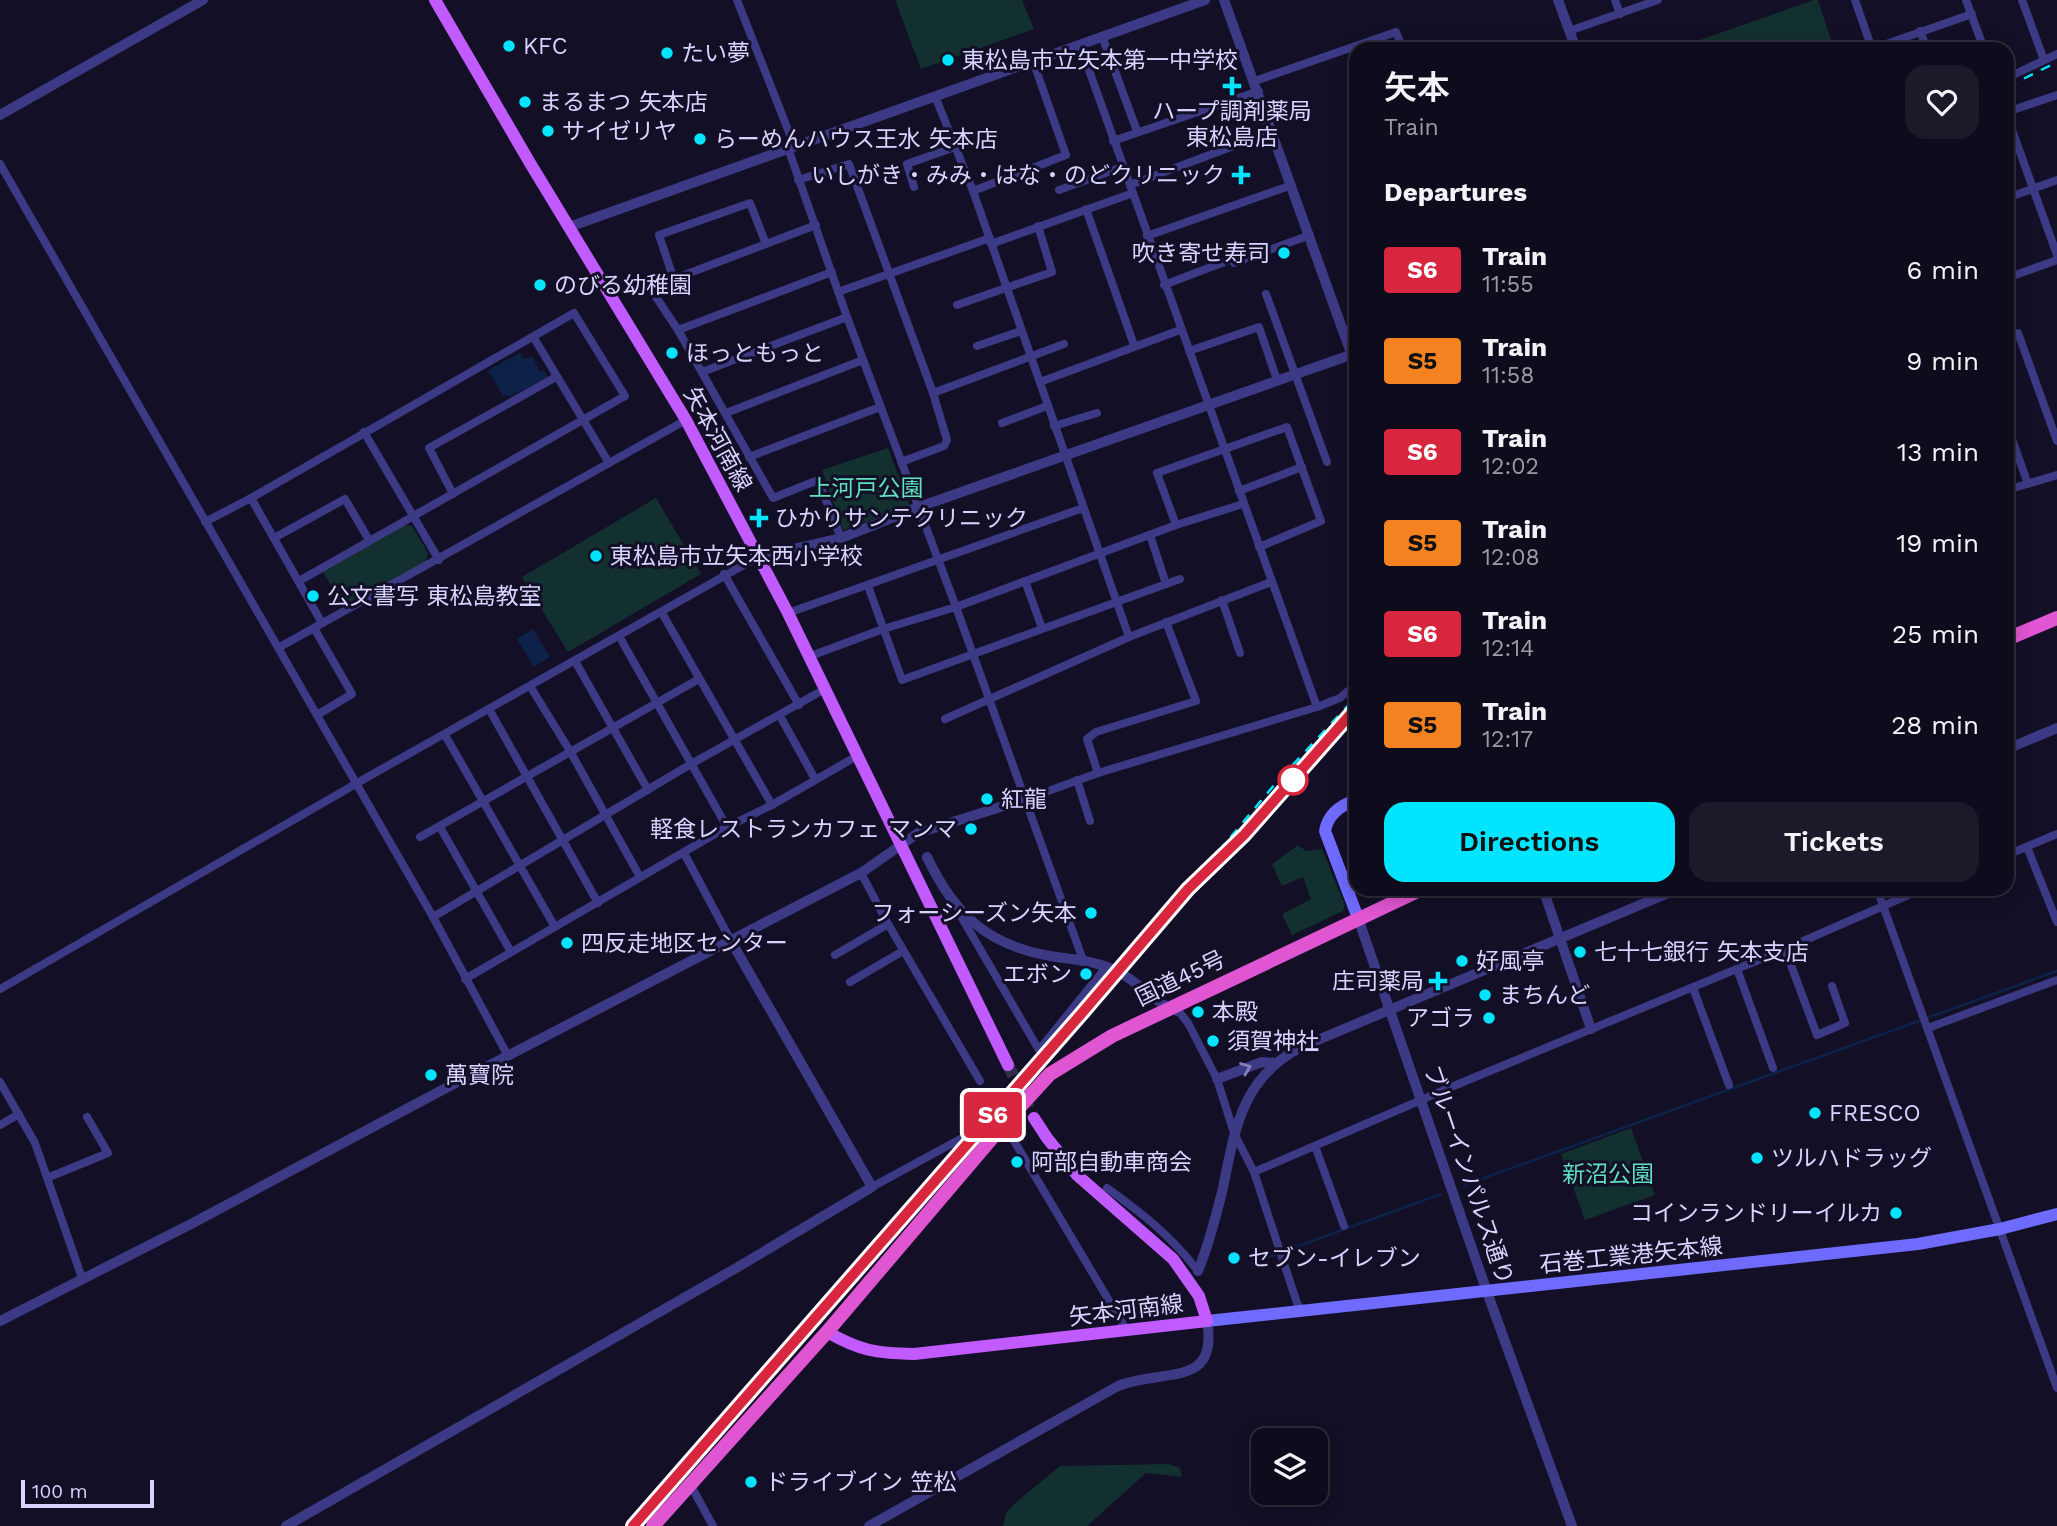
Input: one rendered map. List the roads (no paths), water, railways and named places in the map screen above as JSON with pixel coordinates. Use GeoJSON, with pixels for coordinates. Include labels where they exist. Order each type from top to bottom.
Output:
{"type":"FeatureCollection","features":[{"type":"Feature","properties":{"kind":"highway"},"geometry":{"type":"LineString","coordinates":[[2014,636],[2057,618]]}},
{"type":"Feature","properties":{"kind":"highway","name":"国道45号"},"geometry":{"type":"LineString","coordinates":[[653,1526],[827,1332],[1049,1074],[1112,1035],[1407,896]]}},
{"type":"Feature","properties":{"kind":"main road","name":"矢本河南線"},"geometry":{"type":"LineString","coordinates":[[435,0],[686,420],[788,613],[1008,1065]]}},
{"type":"Feature","properties":{"kind":"main road","name":"ブルーインパルス通り"},"geometry":{"type":"LineString","coordinates":[[1349,803],[1331,817],[1325,828],[1349,895]]}},
{"type":"Feature","properties":{"kind":"main road","name":"ブルーインパルス通り"},"geometry":{"type":"LineString","coordinates":[[1349,896],[1358,918]]}},
{"type":"Feature","properties":{"kind":"main road","name":"矢本河南線"},"geometry":{"type":"LineString","coordinates":[[827,1332],[863,1350],[914,1354],[1207,1321],[1199,1296],[1173,1259],[1077,1175],[1034,1118]]}},
{"type":"Feature","properties":{"kind":"main road","name":"石巻工業港矢本線"},"geometry":{"type":"LineString","coordinates":[[1207,1321],[1874,1250],[2000,1229],[2057,1213]]}},
{"type":"Feature","properties":{"kind":"street"},"geometry":{"type":"LineString","coordinates":[[0,116],[203,0]]}},
{"type":"Feature","properties":{"kind":"street"},"geometry":{"type":"LineString","coordinates":[[737,0],[791,146],[798,180],[847,317],[956,607],[1083,960]]}},
{"type":"Feature","properties":{"kind":"street"},"geometry":{"type":"LineString","coordinates":[[569,227],[1205,0]]}},
{"type":"Feature","properties":{"kind":"street"},"geometry":{"type":"LineString","coordinates":[[1224,0],[1349,340]]}},
{"type":"Feature","properties":{"kind":"street"},"geometry":{"type":"LineString","coordinates":[[1558,0],[1573,42]]}},
{"type":"Feature","properties":{"kind":"street"},"geometry":{"type":"LineString","coordinates":[[1615,0],[1620,14]]}},
{"type":"Feature","properties":{"kind":"street"},"geometry":{"type":"LineString","coordinates":[[1569,31],[1658,0]]}},
{"type":"Feature","properties":{"kind":"street"},"geometry":{"type":"LineString","coordinates":[[1855,0],[1870,42]]}},
{"type":"Feature","properties":{"kind":"street"},"geometry":{"type":"LineString","coordinates":[[1966,0],[1982,42]]}},
{"type":"Feature","properties":{"kind":"street"},"geometry":{"type":"LineString","coordinates":[[2022,0],[2044,60]]}},
{"type":"Feature","properties":{"kind":"street"},"geometry":{"type":"LineString","coordinates":[[1891,42],[1972,14]]}},
{"type":"Feature","properties":{"kind":"street"},"geometry":{"type":"LineString","coordinates":[[1920,31],[1924,42]]}},
{"type":"Feature","properties":{"kind":"street"},"geometry":{"type":"LineString","coordinates":[[1370,42],[1396,32],[1400,42]]}},
{"type":"Feature","properties":{"kind":"street"},"geometry":{"type":"LineString","coordinates":[[1102,36],[1138,131]]}},
{"type":"Feature","properties":{"kind":"street"},"geometry":{"type":"LineString","coordinates":[[1080,45],[1317,707]]}},
{"type":"Feature","properties":{"kind":"street"},"geometry":{"type":"LineString","coordinates":[[1113,141],[1349,50]]}},
{"type":"Feature","properties":{"kind":"street"},"geometry":{"type":"LineString","coordinates":[[2014,75],[2057,54]]}},
{"type":"Feature","properties":{"kind":"street"},"geometry":{"type":"LineString","coordinates":[[973,191],[1066,155],[1033,61]]}},
{"type":"Feature","properties":{"kind":"street"},"geometry":{"type":"LineString","coordinates":[[2014,111],[2057,95]]}},
{"type":"Feature","properties":{"kind":"street"},"geometry":{"type":"LineString","coordinates":[[935,96],[973,191],[1129,637]]}},
{"type":"Feature","properties":{"kind":"street"},"geometry":{"type":"LineString","coordinates":[[838,292],[1086,209],[1273,131]]}},
{"type":"Feature","properties":{"kind":"street"},"geometry":{"type":"LineString","coordinates":[[2014,134],[2057,258],[2014,275]]}},
{"type":"Feature","properties":{"kind":"street"},"geometry":{"type":"LineString","coordinates":[[914,187],[907,164],[955,147]]}},
{"type":"Feature","properties":{"kind":"street"},"geometry":{"type":"LineString","coordinates":[[0,164],[433,916],[508,1056]]}},
{"type":"Feature","properties":{"kind":"street"},"geometry":{"type":"LineString","coordinates":[[798,180],[849,164],[890,274],[947,440],[944,446],[901,462]]}},
{"type":"Feature","properties":{"kind":"street"},"geometry":{"type":"LineString","coordinates":[[1059,190],[1122,167]]}},
{"type":"Feature","properties":{"kind":"street"},"geometry":{"type":"LineString","coordinates":[[2014,196],[2057,180]]}},
{"type":"Feature","properties":{"kind":"street"},"geometry":{"type":"LineString","coordinates":[[1147,236],[1292,185]]}},
{"type":"Feature","properties":{"kind":"street"},"geometry":{"type":"LineString","coordinates":[[674,280],[659,236],[750,203],[766,244]]}},
{"type":"Feature","properties":{"kind":"street"},"geometry":{"type":"LineString","coordinates":[[1086,209],[1134,345]]}},
{"type":"Feature","properties":{"kind":"street"},"geometry":{"type":"LineString","coordinates":[[816,225],[650,288],[678,330],[773,498],[818,480],[841,538]]}},
{"type":"Feature","properties":{"kind":"street"},"geometry":{"type":"LineString","coordinates":[[957,305],[1052,272],[1038,226]]}},
{"type":"Feature","properties":{"kind":"street"},"geometry":{"type":"LineString","coordinates":[[1164,285],[1232,259],[1234,263],[1310,235]]}},
{"type":"Feature","properties":{"kind":"street"},"geometry":{"type":"LineString","coordinates":[[678,330],[832,272]]}},
{"type":"Feature","properties":{"kind":"street"},"geometry":{"type":"LineString","coordinates":[[1266,294],[1327,462]]}},
{"type":"Feature","properties":{"kind":"street"},"geometry":{"type":"LineString","coordinates":[[205,522],[574,313],[625,396],[299,581]]}},
{"type":"Feature","properties":{"kind":"street"},"geometry":{"type":"LineString","coordinates":[[702,373],[847,317]]}},
{"type":"Feature","properties":{"kind":"street"},"geometry":{"type":"LineString","coordinates":[[1189,351],[1259,327],[1277,380]]}},
{"type":"Feature","properties":{"kind":"street"},"geometry":{"type":"LineString","coordinates":[[1040,382],[1180,330]]}},
{"type":"Feature","properties":{"kind":"street"},"geometry":{"type":"LineString","coordinates":[[977,346],[1021,331]]}},
{"type":"Feature","properties":{"kind":"street"},"geometry":{"type":"LineString","coordinates":[[2014,334],[2018,333],[2057,441]]}},
{"type":"Feature","properties":{"kind":"street"},"geometry":{"type":"LineString","coordinates":[[534,338],[609,463]]}},
{"type":"Feature","properties":{"kind":"street"},"geometry":{"type":"LineString","coordinates":[[933,393],[1064,344]]}},
{"type":"Feature","properties":{"kind":"street"},"geometry":{"type":"LineString","coordinates":[[0,989],[758,557],[841,538],[919,507],[1349,356]]}},
{"type":"Feature","properties":{"kind":"street"},"geometry":{"type":"LineString","coordinates":[[726,413],[863,360]]}},
{"type":"Feature","properties":{"kind":"street"},"geometry":{"type":"LineString","coordinates":[[453,494],[429,448],[556,377]]}},
{"type":"Feature","properties":{"kind":"street"},"geometry":{"type":"LineString","coordinates":[[1002,423],[1047,406]]}},
{"type":"Feature","properties":{"kind":"street"},"geometry":{"type":"LineString","coordinates":[[749,457],[880,407]]}},
{"type":"Feature","properties":{"kind":"street"},"geometry":{"type":"LineString","coordinates":[[1054,426],[1097,413]]}},
{"type":"Feature","properties":{"kind":"street"},"geometry":{"type":"LineString","coordinates":[[278,648],[439,561],[686,420]]}},
{"type":"Feature","properties":{"kind":"street"},"geometry":{"type":"LineString","coordinates":[[1176,525],[1157,473],[1287,427],[1321,522],[1259,547]]}},
{"type":"Feature","properties":{"kind":"street"},"geometry":{"type":"LineString","coordinates":[[365,432],[439,561]]}},
{"type":"Feature","properties":{"kind":"street"},"geometry":{"type":"LineString","coordinates":[[2014,445],[2028,484]]}},
{"type":"Feature","properties":{"kind":"street"},"geometry":{"type":"LineString","coordinates":[[1239,491],[1302,467]]}},
{"type":"Feature","properties":{"kind":"street"},"geometry":{"type":"LineString","coordinates":[[2014,488],[2057,475]]}},
{"type":"Feature","properties":{"kind":"street"},"geometry":{"type":"LineString","coordinates":[[251,498],[322,623]]}},
{"type":"Feature","properties":{"kind":"street"},"geometry":{"type":"LineString","coordinates":[[274,538],[345,499],[369,540]]}},
{"type":"Feature","properties":{"kind":"street"},"geometry":{"type":"LineString","coordinates":[[808,657],[883,629],[956,607],[1176,525],[1243,504]]}},
{"type":"Feature","properties":{"kind":"street"},"geometry":{"type":"LineString","coordinates":[[788,613],[1083,508]]}},
{"type":"Feature","properties":{"kind":"street"},"geometry":{"type":"LineString","coordinates":[[1150,535],[1166,584]]}},
{"type":"Feature","properties":{"kind":"street"},"geometry":{"type":"LineString","coordinates":[[724,575],[799,705]]}},
{"type":"Feature","properties":{"kind":"street"},"geometry":{"type":"LineString","coordinates":[[868,586],[902,680],[972,652],[1180,579]]}},
{"type":"Feature","properties":{"kind":"street"},"geometry":{"type":"LineString","coordinates":[[1025,581],[1042,628]]}},
{"type":"Feature","properties":{"kind":"street"},"geometry":{"type":"LineString","coordinates":[[945,719],[1129,637],[1271,582]]}},
{"type":"Feature","properties":{"kind":"street"},"geometry":{"type":"LineString","coordinates":[[1222,600],[1240,653]]}},
{"type":"Feature","properties":{"kind":"street"},"geometry":{"type":"LineString","coordinates":[[662,612],[772,805]]}},
{"type":"Feature","properties":{"kind":"street"},"geometry":{"type":"LineString","coordinates":[[1098,774],[1087,739],[1096,732],[1196,701],[1166,622]]}},
{"type":"Feature","properties":{"kind":"street"},"geometry":{"type":"LineString","coordinates":[[314,628],[352,694],[317,715]]}},
{"type":"Feature","properties":{"kind":"street"},"geometry":{"type":"LineString","coordinates":[[619,636],[727,827]]}},
{"type":"Feature","properties":{"kind":"street"},"geometry":{"type":"LineString","coordinates":[[575,661],[648,790]]}},
{"type":"Feature","properties":{"kind":"street"},"geometry":{"type":"LineString","coordinates":[[420,837],[699,679]]}},
{"type":"Feature","properties":{"kind":"street"},"geometry":{"type":"LineString","coordinates":[[530,686],[570,751],[640,877]]}},
{"type":"Feature","properties":{"kind":"street"},"geometry":{"type":"LineString","coordinates":[[433,916],[691,764],[825,690]]}},
{"type":"Feature","properties":{"kind":"street"},"geometry":{"type":"LineString","coordinates":[[0,1321],[191,1224],[861,873],[918,834],[1077,780],[1317,707],[1340,698],[1349,690]]}},
{"type":"Feature","properties":{"kind":"street"},"geometry":{"type":"LineString","coordinates":[[489,709],[598,903]]}},
{"type":"Feature","properties":{"kind":"street"},"geometry":{"type":"LineString","coordinates":[[780,716],[815,779]]}},
{"type":"Feature","properties":{"kind":"street"},"geometry":{"type":"LineString","coordinates":[[2014,746],[2057,728]]}},
{"type":"Feature","properties":{"kind":"street"},"geometry":{"type":"LineString","coordinates":[[445,735],[555,927]]}},
{"type":"Feature","properties":{"kind":"street"},"geometry":{"type":"LineString","coordinates":[[465,979],[727,827],[772,805],[857,756]]}},
{"type":"Feature","properties":{"kind":"street"},"geometry":{"type":"LineString","coordinates":[[1077,780],[1090,821]]}},
{"type":"Feature","properties":{"kind":"street"},"geometry":{"type":"LineString","coordinates":[[440,827],[511,953]]}},
{"type":"Feature","properties":{"kind":"street"},"geometry":{"type":"LineString","coordinates":[[2014,852],[2057,834]]}},
{"type":"Feature","properties":{"kind":"street"},"geometry":{"type":"LineString","coordinates":[[2027,847],[2057,922]]}},
{"type":"Feature","properties":{"kind":"street"},"geometry":{"type":"LineString","coordinates":[[684,853],[731,941],[872,1187]]}},
{"type":"Feature","properties":{"kind":"street"},"geometry":{"type":"LineString","coordinates":[[927,857],[938,881],[1039,1050],[1107,967]]}},
{"type":"Feature","properties":{"kind":"street"},"geometry":{"type":"LineString","coordinates":[[861,873],[903,951],[980,1081]]}},
{"type":"Feature","properties":{"kind":"street"},"geometry":{"type":"LineString","coordinates":[[1545,896],[1591,1029]]}},
{"type":"Feature","properties":{"kind":"street"},"geometry":{"type":"LineString","coordinates":[[1198,1271],[1215,1221],[1234,1133],[1246,1100],[1276,1063],[1301,1047],[1662,896]]}},
{"type":"Feature","properties":{"kind":"street"},"geometry":{"type":"LineString","coordinates":[[1879,896],[2057,1388]]}},
{"type":"Feature","properties":{"kind":"street"},"geometry":{"type":"LineString","coordinates":[[1254,1172],[1785,949],[1904,896]]}},
{"type":"Feature","properties":{"kind":"street"},"geometry":{"type":"LineString","coordinates":[[954,904],[976,926],[993,938],[1017,949],[1083,960],[1107,967],[1180,1013],[1217,1079],[1234,1133],[1254,1172],[1297,1303],[1302,1311]]}},
{"type":"Feature","properties":{"kind":"street","name":"ブルーインパルス通り"},"geometry":{"type":"LineString","coordinates":[[1358,918],[1487,1292],[1572,1526]]}},
{"type":"Feature","properties":{"kind":"street"},"geometry":{"type":"LineString","coordinates":[[835,955],[888,924]]}},
{"type":"Feature","properties":{"kind":"street"},"geometry":{"type":"LineString","coordinates":[[1785,949],[1817,1035],[1845,1023],[1832,986]]}},
{"type":"Feature","properties":{"kind":"street"},"geometry":{"type":"LineString","coordinates":[[850,982],[903,951]]}},
{"type":"Feature","properties":{"kind":"street"},"geometry":{"type":"LineString","coordinates":[[1737,968],[1773,1068]]}},
{"type":"Feature","properties":{"kind":"street"},"geometry":{"type":"LineString","coordinates":[[1926,1022],[2057,980]]}},
{"type":"Feature","properties":{"kind":"street"},"geometry":{"type":"LineString","coordinates":[[1693,988],[1729,1086]]}},
{"type":"Feature","properties":{"kind":"street"},"geometry":{"type":"LineString","coordinates":[[1217,1079],[1262,1062],[1276,1063]]}},
{"type":"Feature","properties":{"kind":"street"},"geometry":{"type":"LineString","coordinates":[[0,1082],[35,1143],[82,1278]]}},
{"type":"Feature","properties":{"kind":"street"},"geometry":{"type":"LineString","coordinates":[[0,1125],[19,1114]]}},
{"type":"Feature","properties":{"kind":"street"},"geometry":{"type":"LineString","coordinates":[[47,1178],[108,1153],[87,1117]]}},
{"type":"Feature","properties":{"kind":"street"},"geometry":{"type":"LineString","coordinates":[[1004,1124],[1127,1331]]}},
{"type":"Feature","properties":{"kind":"street"},"geometry":{"type":"LineString","coordinates":[[286,1526],[738,1267],[872,1187],[964,1137],[989,1142]]}},
{"type":"Feature","properties":{"kind":"street"},"geometry":{"type":"LineString","coordinates":[[1315,1146],[1343,1226]]}},
{"type":"Feature","properties":{"kind":"street"},"geometry":{"type":"LineString","coordinates":[[1107,1188],[1144,1215],[1178,1245],[1198,1271]]}},
{"type":"Feature","properties":{"kind":"street"},"geometry":{"type":"LineString","coordinates":[[869,1526],[1118,1386],[1149,1377],[1180,1373],[1199,1366],[1206,1359],[1209,1350],[1207,1321]]}},
{"type":"Feature","properties":{"kind":"street"},"geometry":{"type":"LineString","coordinates":[[690,1484],[713,1526]]}},
{"type":"Feature","properties":{"kind":"water"},"geometry":{"type":"Polygon","coordinates":[[[520,353],[523,359],[533,357],[540,372],[544,370],[548,377],[511,396],[503,396],[488,370],[520,353]]]}},
{"type":"Feature","properties":{"kind":"water"},"geometry":{"type":"Polygon","coordinates":[[[533,629],[550,657],[534,667],[517,639],[533,629]]]}},
{"type":"Feature","properties":{"kind":"waterway"},"geometry":{"type":"LineString","coordinates":[[1465,1185],[2057,971]]}},
{"type":"Feature","properties":{"kind":"waterway"},"geometry":{"type":"LineString","coordinates":[[1252,1263],[1441,1194]]}},
{"type":"Feature","properties":{"kind":"tunnel"},"geometry":{"type":"LineString","coordinates":[[1008,1065],[1034,1118]]}},
{"type":"Feature","properties":{"kind":"railway"},"geometry":{"type":"LineString","coordinates":[[2014,84],[2057,62]]}},
{"type":"Feature","properties":{"kind":"railway"},"geometry":{"type":"LineString","coordinates":[[633,1526],[1118,972],[1275,784],[1349,705]]}},
{"type":"Feature","properties":{"kind":"railway"},"geometry":{"type":"LineString","coordinates":[[1243,836],[1311,760]]}},
{"type":"Feature","properties":{"kind":"train","name":"S6"},"geometry":{"type":"LineString","coordinates":[[633,1526],[1188,889],[1244,835],[1349,716]]}},
{"type":"Feature","properties":{"kind":"place","name":"KFC"},"geometry":{"type":"Point","coordinates":[509,46]}},
{"type":"Feature","properties":{"kind":"place","name":"たい夢"},"geometry":{"type":"Point","coordinates":[667,53]}},
{"type":"Feature","properties":{"kind":"place","name":"東松島市立矢本第一中学校"},"geometry":{"type":"Point","coordinates":[948,60]}},
{"type":"Feature","properties":{"kind":"place","name":"ハープ調剤薬局 東松島店"},"geometry":{"type":"Point","coordinates":[1232,86]}},
{"type":"Feature","properties":{"kind":"place","name":"まるまつ 矢本店"},"geometry":{"type":"Point","coordinates":[525,102]}},
{"type":"Feature","properties":{"kind":"place","name":"サイゼリヤ"},"geometry":{"type":"Point","coordinates":[548,131]}},
{"type":"Feature","properties":{"kind":"place","name":"らーめんハウス王水 矢本店"},"geometry":{"type":"Point","coordinates":[700,139]}},
{"type":"Feature","properties":{"kind":"place","name":"いしがき・みみ・はな・のどクリニック"},"geometry":{"type":"Point","coordinates":[1241,175]}},
{"type":"Feature","properties":{"kind":"place","name":"吹き寄せ寿司"},"geometry":{"type":"Point","coordinates":[1284,253]}},
{"type":"Feature","properties":{"kind":"place","name":"のびる幼稚園"},"geometry":{"type":"Point","coordinates":[540,285]}},
{"type":"Feature","properties":{"kind":"place","name":"ほっともっと"},"geometry":{"type":"Point","coordinates":[672,353]}},
{"type":"Feature","properties":{"kind":"place","name":"ひかりサンテクリニック"},"geometry":{"type":"Point","coordinates":[759,518]}},
{"type":"Feature","properties":{"kind":"place","name":"東松島市立矢本西小学校"},"geometry":{"type":"Point","coordinates":[596,556]}},
{"type":"Feature","properties":{"kind":"place","name":"公文書写 東松島教室"},"geometry":{"type":"Point","coordinates":[313,596]}},
{"type":"Feature","properties":{"kind":"place","name":"紅龍"},"geometry":{"type":"Point","coordinates":[987,799]}},
{"type":"Feature","properties":{"kind":"place","name":"軽食レストランカフェ マンマ"},"geometry":{"type":"Point","coordinates":[971,829]}},
{"type":"Feature","properties":{"kind":"place","name":"フォーシーズン矢本"},"geometry":{"type":"Point","coordinates":[1091,913]}},
{"type":"Feature","properties":{"kind":"place","name":"四反走地区センター"},"geometry":{"type":"Point","coordinates":[567,943]}},
{"type":"Feature","properties":{"kind":"place","name":"七十七銀行 矢本支店"},"geometry":{"type":"Point","coordinates":[1580,952]}},
{"type":"Feature","properties":{"kind":"place","name":"好風亭"},"geometry":{"type":"Point","coordinates":[1462,961]}},
{"type":"Feature","properties":{"kind":"place","name":"エボン"},"geometry":{"type":"Point","coordinates":[1086,974]}},
{"type":"Feature","properties":{"kind":"place","name":"庄司薬局"},"geometry":{"type":"Point","coordinates":[1438,981]}},
{"type":"Feature","properties":{"kind":"place","name":"まちんど"},"geometry":{"type":"Point","coordinates":[1485,995]}},
{"type":"Feature","properties":{"kind":"place","name":"本殿"},"geometry":{"type":"Point","coordinates":[1198,1012]}},
{"type":"Feature","properties":{"kind":"place","name":"アゴラ"},"geometry":{"type":"Point","coordinates":[1489,1018]}},
{"type":"Feature","properties":{"kind":"place","name":"須賀神社"},"geometry":{"type":"Point","coordinates":[1213,1041]}},
{"type":"Feature","properties":{"kind":"place","name":"萬寶院"},"geometry":{"type":"Point","coordinates":[431,1075]}},
{"type":"Feature","properties":{"kind":"place","name":"FRESCO"},"geometry":{"type":"Point","coordinates":[1815,1113]}},
{"type":"Feature","properties":{"kind":"place","name":"ツルハドラッグ"},"geometry":{"type":"Point","coordinates":[1757,1158]}},
{"type":"Feature","properties":{"kind":"place","name":"阿部自動車商会"},"geometry":{"type":"Point","coordinates":[1017,1162]}},
{"type":"Feature","properties":{"kind":"place","name":"コインランドリーイルカ"},"geometry":{"type":"Point","coordinates":[1896,1213]}},
{"type":"Feature","properties":{"kind":"place","name":"セブン-イレブン"},"geometry":{"type":"Point","coordinates":[1234,1258]}},
{"type":"Feature","properties":{"kind":"place","name":"ドライブイン 笠松"},"geometry":{"type":"Point","coordinates":[751,1482]}},
{"type":"Feature","properties":{"kind":"park label","name":"上河戸公園"},"geometry":{"type":"Point","coordinates":[866,488]}},
{"type":"Feature","properties":{"kind":"park label","name":"新沼公園"},"geometry":{"type":"Point","coordinates":[1608,1174]}}]}
